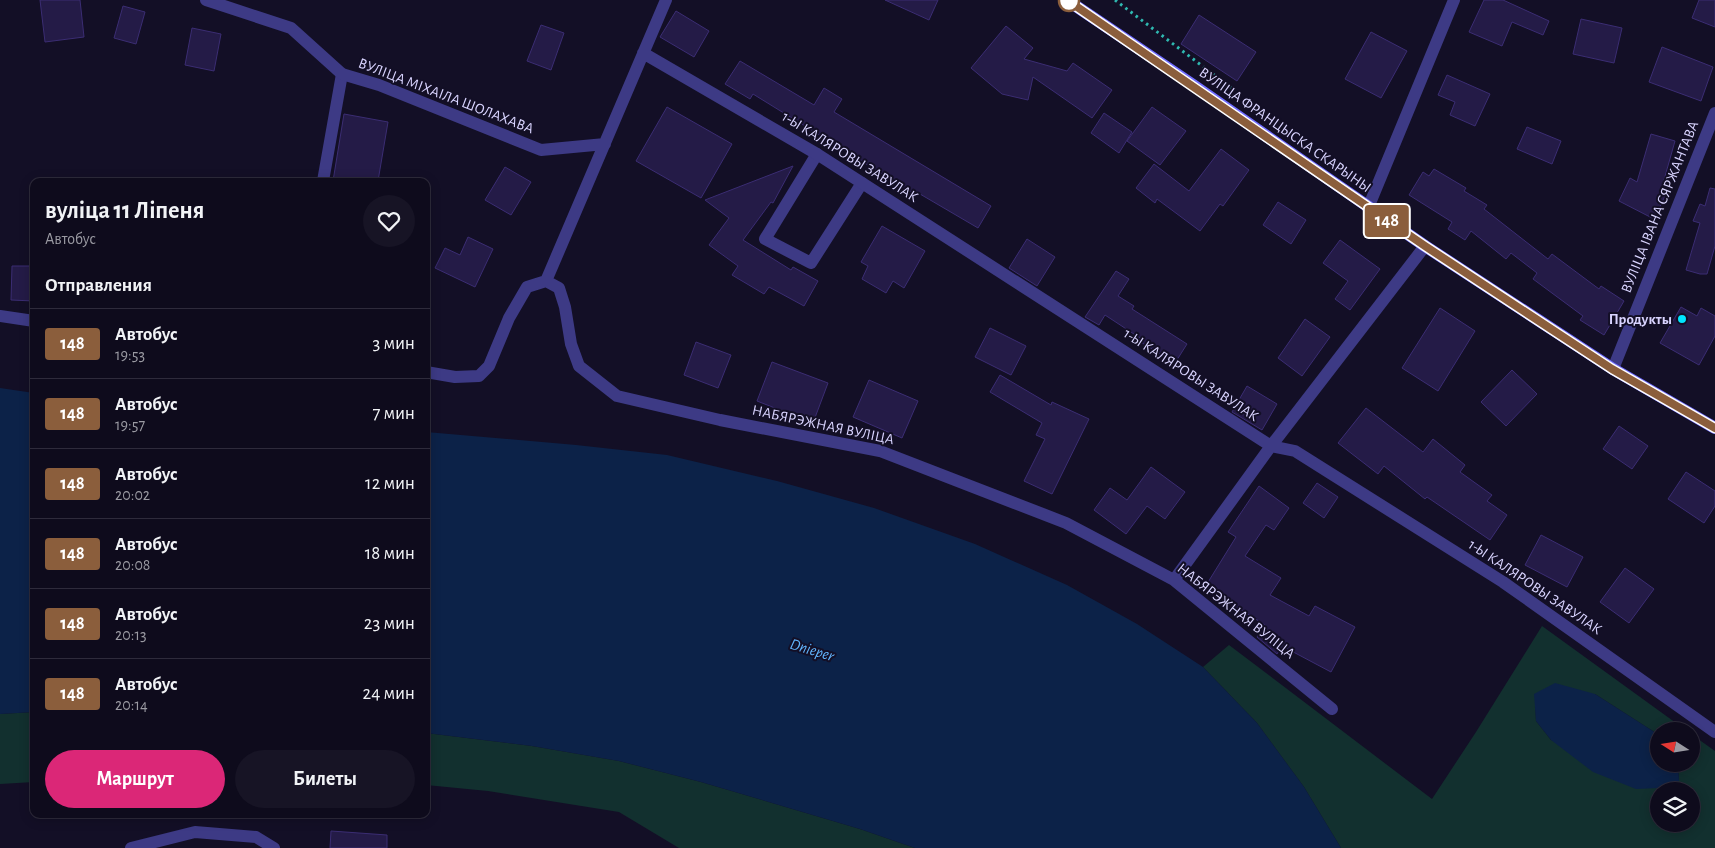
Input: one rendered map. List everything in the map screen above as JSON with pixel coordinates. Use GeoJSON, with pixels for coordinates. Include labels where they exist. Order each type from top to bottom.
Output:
{"type":"FeatureCollection","features":[{"type":"Feature","properties":{"kind":"main road","name":"ВУЛІЦА ФРАНЦЫСКА СКАРЫНЫ"},"geometry":{"type":"LineString","coordinates":[[1067,0],[1425,246],[1612,369],[1715,428]]}},
{"type":"Feature","properties":{"kind":"street","name":"ВУЛІЦА МІХАІЛА ШОЛАХАВА"},"geometry":{"type":"LineString","coordinates":[[206,0],[291,28],[342,74],[379,85],[540,150],[605,144]]}},
{"type":"Feature","properties":{"kind":"street"},"geometry":{"type":"LineString","coordinates":[[430,373],[455,377],[479,376],[489,366],[509,318],[527,287],[546,281],[666,0]]}},
{"type":"Feature","properties":{"kind":"street"},"geometry":{"type":"LineString","coordinates":[[1368,208],[1454,0]]}},
{"type":"Feature","properties":{"kind":"street","name":"1-Ы КАЛЯРОВЫ ЗАВУЛАК"},"geometry":{"type":"LineString","coordinates":[[643,54],[817,154],[1271,446],[1295,451],[1503,582],[1715,732]]}},
{"type":"Feature","properties":{"kind":"street"},"geometry":{"type":"LineString","coordinates":[[324,178],[342,74]]}},
{"type":"Feature","properties":{"kind":"street","name":"ВУЛІЦА ІВАНА СЯРЖАНТАВА"},"geometry":{"type":"LineString","coordinates":[[1612,369],[1715,113]]}},
{"type":"Feature","properties":{"kind":"street"},"geometry":{"type":"LineString","coordinates":[[817,154],[765,239],[811,263],[862,183]]}},
{"type":"Feature","properties":{"kind":"street"},"geometry":{"type":"LineString","coordinates":[[1174,580],[1271,446],[1425,246]]}},
{"type":"Feature","properties":{"kind":"street","name":"НАБЯРЭЖНАЯ ВУЛІЦА"},"geometry":{"type":"LineString","coordinates":[[546,281],[559,288],[565,307],[571,344],[579,366],[617,396],[720,420],[880,451],[1066,523],[1174,580],[1332,709]]}},
{"type":"Feature","properties":{"kind":"street"},"geometry":{"type":"LineString","coordinates":[[0,316],[30,320]]}},
{"type":"Feature","properties":{"kind":"street"},"geometry":{"type":"LineString","coordinates":[[131,848],[195,832],[256,838],[274,848]]}},
{"type":"Feature","properties":{"kind":"path"},"geometry":{"type":"LineString","coordinates":[[1115,0],[1236,92]]}},
{"type":"Feature","properties":{"kind":"green space"},"geometry":{"type":"Polygon","coordinates":[[[1542,626],[1675,722],[1650,722],[1650,729],[1595,694],[1535,695],[1536,721],[1551,740],[1679,781],[1678,772],[1700,772],[1700,740],[1715,751],[1715,848],[1341,848],[1304,787],[1257,723],[1203,667],[1229,645],[1432,799],[1542,626]]]}},
{"type":"Feature","properties":{"kind":"green space"},"geometry":{"type":"Polygon","coordinates":[[[30,712],[30,782],[0,784],[0,714],[30,712]]]}},
{"type":"Feature","properties":{"kind":"green space"},"geometry":{"type":"Polygon","coordinates":[[[430,733],[532,746],[619,761],[701,782],[860,829],[915,848],[679,848],[619,812],[488,791],[430,785],[430,733]]]}},
{"type":"Feature","properties":{"kind":"water"},"geometry":{"type":"Polygon","coordinates":[[[0,388],[30,392],[30,712],[0,714],[0,388]]]}},
{"type":"Feature","properties":{"kind":"water","name":"Dnieper"},"geometry":{"type":"Polygon","coordinates":[[[430,432],[667,455],[777,481],[874,508],[975,544],[1067,585],[1137,624],[1203,667],[1257,723],[1304,787],[1341,848],[915,848],[860,829],[701,782],[619,761],[532,746],[430,733],[430,432]]]}},
{"type":"Feature","properties":{"kind":"water"},"geometry":{"type":"Polygon","coordinates":[[[1555,683],[1595,694],[1650,729],[1650,772],[1678,772],[1679,781],[1650,782],[1650,788],[1636,789],[1593,772],[1551,740],[1536,721],[1534,694],[1555,683]]]}},
{"type":"Feature","properties":{"kind":"building"},"geometry":{"type":"Polygon","coordinates":[[[40,0],[80,0],[84,37],[45,42],[40,0]]]}},
{"type":"Feature","properties":{"kind":"building"},"geometry":{"type":"Polygon","coordinates":[[[885,0],[938,0],[929,20],[885,0]]]}},
{"type":"Feature","properties":{"kind":"building"},"geometry":{"type":"Polygon","coordinates":[[[1484,0],[1503,0],[1549,21],[1543,35],[1512,22],[1502,46],[1469,32],[1484,0]]]}},
{"type":"Feature","properties":{"kind":"building"},"geometry":{"type":"Polygon","coordinates":[[[1699,0],[1715,0],[1715,27],[1692,18],[1699,0]]]}},
{"type":"Feature","properties":{"kind":"building"},"geometry":{"type":"Polygon","coordinates":[[[123,6],[145,12],[136,44],[114,38],[123,6]]]}},
{"type":"Feature","properties":{"kind":"building"},"geometry":{"type":"Polygon","coordinates":[[[676,11],[709,31],[694,57],[660,37],[676,11]]]}},
{"type":"Feature","properties":{"kind":"building"},"geometry":{"type":"Polygon","coordinates":[[[1199,15],[1256,52],[1237,81],[1181,44],[1199,15]]]}},
{"type":"Feature","properties":{"kind":"building"},"geometry":{"type":"Polygon","coordinates":[[[1581,19],[1622,28],[1614,63],[1573,54],[1581,19]]]}},
{"type":"Feature","properties":{"kind":"building"},"geometry":{"type":"Polygon","coordinates":[[[541,25],[564,33],[551,70],[527,61],[541,25]]]}},
{"type":"Feature","properties":{"kind":"building"},"geometry":{"type":"Polygon","coordinates":[[[1006,26],[1033,48],[1024,59],[1067,71],[1073,63],[1112,90],[1092,118],[1033,77],[1028,100],[1002,94],[971,68],[1006,26]]]}},
{"type":"Feature","properties":{"kind":"building"},"geometry":{"type":"Polygon","coordinates":[[[192,28],[221,34],[214,71],[185,65],[192,28]]]}},
{"type":"Feature","properties":{"kind":"building"},"geometry":{"type":"Polygon","coordinates":[[[1371,32],[1407,51],[1381,98],[1345,79],[1371,32]]]}},
{"type":"Feature","properties":{"kind":"building"},"geometry":{"type":"Polygon","coordinates":[[[1662,47],[1713,67],[1701,101],[1649,82],[1662,47]]]}},
{"type":"Feature","properties":{"kind":"building"},"geometry":{"type":"Polygon","coordinates":[[[740,61],[814,105],[824,88],[842,99],[834,112],[991,206],[978,228],[920,194],[918,196],[753,94],[750,99],[725,84],[740,61]]]}},
{"type":"Feature","properties":{"kind":"building"},"geometry":{"type":"Polygon","coordinates":[[[1447,75],[1490,94],[1475,126],[1450,115],[1455,102],[1438,95],[1447,75]]]}},
{"type":"Feature","properties":{"kind":"building"},"geometry":{"type":"Polygon","coordinates":[[[667,107],[732,144],[701,198],[636,161],[667,107]]]}},
{"type":"Feature","properties":{"kind":"building"},"geometry":{"type":"Polygon","coordinates":[[[1152,107],[1186,131],[1160,165],[1127,141],[1152,107]]]}},
{"type":"Feature","properties":{"kind":"building"},"geometry":{"type":"Polygon","coordinates":[[[1104,113],[1132,132],[1119,153],[1091,133],[1104,113]]]}},
{"type":"Feature","properties":{"kind":"building"},"geometry":{"type":"Polygon","coordinates":[[[344,114],[388,122],[379,178],[333,178],[344,114]]]}},
{"type":"Feature","properties":{"kind":"building"},"geometry":{"type":"Polygon","coordinates":[[[1527,127],[1561,141],[1552,164],[1517,149],[1527,127]]]}},
{"type":"Feature","properties":{"kind":"building"},"geometry":{"type":"Polygon","coordinates":[[[1651,134],[1675,141],[1660,194],[1665,196],[1654,219],[1619,201],[1630,178],[1637,182],[1651,134]]]}},
{"type":"Feature","properties":{"kind":"building"},"geometry":{"type":"Polygon","coordinates":[[[1221,149],[1249,170],[1223,206],[1220,204],[1200,231],[1157,199],[1155,203],[1136,188],[1154,164],[1189,191],[1221,149]]]}},
{"type":"Feature","properties":{"kind":"building"},"geometry":{"type":"Polygon","coordinates":[[[793,166],[773,203],[771,202],[743,240],[791,270],[793,267],[818,281],[804,306],[769,287],[764,294],[732,275],[738,266],[709,245],[729,218],[705,200],[793,166]]]}},
{"type":"Feature","properties":{"kind":"building"},"geometry":{"type":"Polygon","coordinates":[[[505,167],[531,182],[511,215],[485,200],[505,167]]]}},
{"type":"Feature","properties":{"kind":"building"},"geometry":{"type":"Polygon","coordinates":[[[1434,169],[1466,188],[1464,191],[1487,205],[1484,209],[1548,259],[1552,254],[1599,289],[1601,286],[1624,301],[1604,335],[1580,320],[1583,316],[1533,279],[1537,273],[1511,253],[1506,259],[1471,231],[1465,240],[1448,229],[1452,222],[1409,195],[1423,172],[1429,176],[1434,169]]]}},
{"type":"Feature","properties":{"kind":"building"},"geometry":{"type":"Polygon","coordinates":[[[1710,188],[1715,189],[1715,246],[1707,274],[1700,274],[1686,270],[1700,223],[1693,221],[1700,204],[1705,206],[1710,188]]]}},
{"type":"Feature","properties":{"kind":"building"},"geometry":{"type":"Polygon","coordinates":[[[1278,202],[1306,220],[1291,244],[1263,225],[1278,202]]]}},
{"type":"Feature","properties":{"kind":"building"},"geometry":{"type":"Polygon","coordinates":[[[882,226],[925,251],[904,288],[893,281],[886,293],[862,279],[868,266],[861,262],[882,226]]]}},
{"type":"Feature","properties":{"kind":"building"},"geometry":{"type":"Polygon","coordinates":[[[468,237],[493,249],[475,287],[435,268],[445,248],[460,255],[468,237]]]}},
{"type":"Feature","properties":{"kind":"building"},"geometry":{"type":"Polygon","coordinates":[[[1027,239],[1055,257],[1037,286],[1009,268],[1027,239]]]}},
{"type":"Feature","properties":{"kind":"building"},"geometry":{"type":"Polygon","coordinates":[[[1340,240],[1380,269],[1350,310],[1335,299],[1348,281],[1323,263],[1340,240]]]}},
{"type":"Feature","properties":{"kind":"building"},"geometry":{"type":"Polygon","coordinates":[[[12,266],[30,266],[30,301],[11,300],[12,266]]]}},
{"type":"Feature","properties":{"kind":"building"},"geometry":{"type":"Polygon","coordinates":[[[1116,271],[1129,279],[1118,296],[1134,306],[1132,309],[1187,344],[1175,363],[1139,341],[1140,338],[1105,315],[1099,325],[1085,317],[1116,271]]]}},
{"type":"Feature","properties":{"kind":"building"},"geometry":{"type":"Polygon","coordinates":[[[1681,307],[1697,316],[1701,308],[1715,316],[1715,336],[1699,365],[1660,343],[1681,307]]]}},
{"type":"Feature","properties":{"kind":"building"},"geometry":{"type":"Polygon","coordinates":[[[1440,308],[1475,331],[1438,391],[1402,368],[1440,308]]]}},
{"type":"Feature","properties":{"kind":"building"},"geometry":{"type":"Polygon","coordinates":[[[1305,319],[1330,337],[1302,376],[1278,358],[1305,319]]]}},
{"type":"Feature","properties":{"kind":"building"},"geometry":{"type":"Polygon","coordinates":[[[990,328],[1026,346],[1011,375],[975,357],[990,328]]]}},
{"type":"Feature","properties":{"kind":"building"},"geometry":{"type":"Polygon","coordinates":[[[696,342],[731,355],[718,388],[684,375],[696,342]]]}},
{"type":"Feature","properties":{"kind":"building"},"geometry":{"type":"Polygon","coordinates":[[[772,362],[828,383],[813,423],[757,401],[772,362]]]}},
{"type":"Feature","properties":{"kind":"building"},"geometry":{"type":"Polygon","coordinates":[[[1512,370],[1537,394],[1506,426],[1481,402],[1512,370]]]}},
{"type":"Feature","properties":{"kind":"building"},"geometry":{"type":"Polygon","coordinates":[[[1000,375],[1051,405],[1052,402],[1089,419],[1052,494],[1024,481],[1045,439],[1036,435],[1042,423],[990,392],[1000,375]]]}},
{"type":"Feature","properties":{"kind":"building"},"geometry":{"type":"Polygon","coordinates":[[[869,380],[918,401],[902,438],[853,417],[869,380]]]}},
{"type":"Feature","properties":{"kind":"building"},"geometry":{"type":"Polygon","coordinates":[[[1247,386],[1277,404],[1262,430],[1232,412],[1247,386]]]}},
{"type":"Feature","properties":{"kind":"building"},"geometry":{"type":"Polygon","coordinates":[[[1366,408],[1423,452],[1433,439],[1465,465],[1460,472],[1492,495],[1487,501],[1507,515],[1490,540],[1427,497],[1425,499],[1384,466],[1378,474],[1338,443],[1366,408]]]}},
{"type":"Feature","properties":{"kind":"building"},"geometry":{"type":"Polygon","coordinates":[[[1619,426],[1648,446],[1632,469],[1603,449],[1619,426]]]}},
{"type":"Feature","properties":{"kind":"building"},"geometry":{"type":"Polygon","coordinates":[[[1151,467],[1185,492],[1165,519],[1147,506],[1126,534],[1094,510],[1110,488],[1127,500],[1151,467]]]}},
{"type":"Feature","properties":{"kind":"building"},"geometry":{"type":"Polygon","coordinates":[[[1686,472],[1715,491],[1715,506],[1704,523],[1668,499],[1686,472]]]}},
{"type":"Feature","properties":{"kind":"building"},"geometry":{"type":"Polygon","coordinates":[[[1317,483],[1338,497],[1324,518],[1303,503],[1317,483]]]}},
{"type":"Feature","properties":{"kind":"building"},"geometry":{"type":"Polygon","coordinates":[[[1259,486],[1289,508],[1274,530],[1266,525],[1245,556],[1281,578],[1270,595],[1309,616],[1315,606],[1355,627],[1331,672],[1282,646],[1277,654],[1257,637],[1265,625],[1205,587],[1236,537],[1228,532],[1259,486]]]}},
{"type":"Feature","properties":{"kind":"building"},"geometry":{"type":"Polygon","coordinates":[[[1541,535],[1583,557],[1567,587],[1525,565],[1541,535]]]}},
{"type":"Feature","properties":{"kind":"building"},"geometry":{"type":"Polygon","coordinates":[[[1625,568],[1654,589],[1629,623],[1600,602],[1625,568]]]}},
{"type":"Feature","properties":{"kind":"building"},"geometry":{"type":"Polygon","coordinates":[[[331,831],[387,835],[387,848],[330,848],[331,831]]]}},
{"type":"Feature","properties":{"kind":"bus line","name":"148"},"geometry":{"type":"LineString","coordinates":[[1067,0],[1425,246],[1612,369],[1715,428]]}},
{"type":"Feature","properties":{"kind":"place","name":"Продукты"},"geometry":{"type":"Point","coordinates":[1682,319]}}]}
